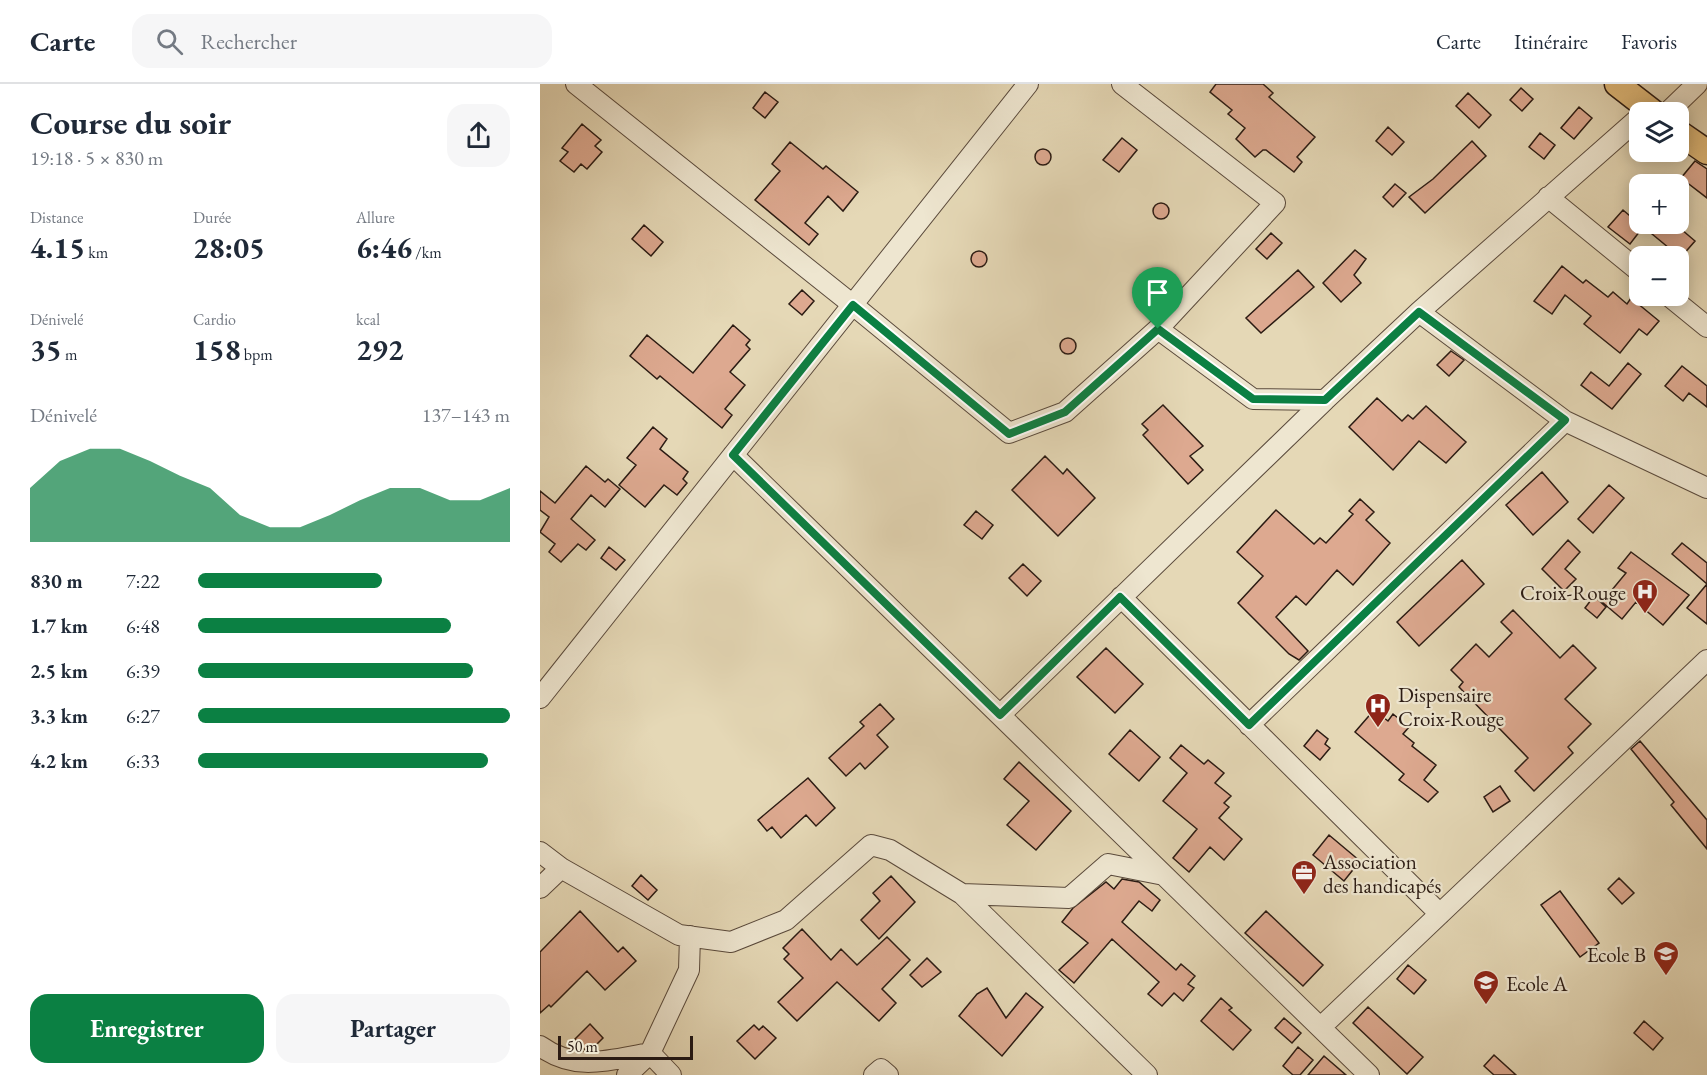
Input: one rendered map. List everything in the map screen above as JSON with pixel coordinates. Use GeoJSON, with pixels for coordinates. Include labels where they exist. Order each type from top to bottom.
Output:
{"type":"FeatureCollection","features":[{"type":"Feature","properties":{"kind":"main road"},"geometry":{"type":"LineString","coordinates":[[1617,84],[1638,102]]}},
{"type":"Feature","properties":{"kind":"main road"},"geometry":{"type":"LineString","coordinates":[[1689,140],[1707,152]]}},
{"type":"Feature","properties":{"kind":"street"},"geometry":{"type":"LineString","coordinates":[[576,84],[853,305],[1009,434],[1065,412],[1158,329],[1275,203],[1122,84]]}},
{"type":"Feature","properties":{"kind":"street"},"geometry":{"type":"LineString","coordinates":[[540,698],[1028,84]]}},
{"type":"Feature","properties":{"kind":"street"},"geometry":{"type":"LineString","coordinates":[[1668,102],[1697,84]]}},
{"type":"Feature","properties":{"kind":"street"},"geometry":{"type":"LineString","coordinates":[[1000,715],[1120,597],[1419,312],[1548,197],[1629,131]]}},
{"type":"Feature","properties":{"kind":"street"},"geometry":{"type":"LineString","coordinates":[[1548,197],[1629,263]]}},
{"type":"Feature","properties":{"kind":"street"},"geometry":{"type":"LineString","coordinates":[[1681,306],[1707,327]]}},
{"type":"Feature","properties":{"kind":"street"},"geometry":{"type":"LineString","coordinates":[[1419,312],[1565,420],[1707,488]]}},
{"type":"Feature","properties":{"kind":"street"},"geometry":{"type":"LineString","coordinates":[[1158,329],[1253,399],[1325,400]]}},
{"type":"Feature","properties":{"kind":"street"},"geometry":{"type":"LineString","coordinates":[[1249,725],[1565,420]]}},
{"type":"Feature","properties":{"kind":"street"},"geometry":{"type":"LineString","coordinates":[[733,455],[1370,1075]]}},
{"type":"Feature","properties":{"kind":"street"},"geometry":{"type":"LineString","coordinates":[[1120,597],[1440,914]]}},
{"type":"Feature","properties":{"kind":"street"},"geometry":{"type":"LineString","coordinates":[[1321,1028],[1707,660]]}},
{"type":"Feature","properties":{"kind":"street"},"geometry":{"type":"LineString","coordinates":[[540,852],[561,868],[680,935],[731,942],[786,920],[871,845],[890,850],[962,894],[1147,1075]]}},
{"type":"Feature","properties":{"kind":"street"},"geometry":{"type":"LineString","coordinates":[[962,894],[1069,898],[1108,864],[1164,874]]}},
{"type":"Feature","properties":{"kind":"street"},"geometry":{"type":"LineString","coordinates":[[540,888],[561,868]]}},
{"type":"Feature","properties":{"kind":"street"},"geometry":{"type":"LineString","coordinates":[[627,1075],[650,1053],[689,970],[690,936]]}},
{"type":"Feature","properties":{"kind":"street"},"geometry":{"type":"LineString","coordinates":[[540,1046],[558,1059],[594,1063],[650,1053]]}},
{"type":"Feature","properties":{"kind":"street"},"geometry":{"type":"LineString","coordinates":[[650,1053],[671,1075]]}},
{"type":"Feature","properties":{"kind":"street"},"geometry":{"type":"LineString","coordinates":[[874,1075],[881,1070],[888,1075]]}},
{"type":"Feature","properties":{"kind":"building"},"geometry":{"type":"Polygon","coordinates":[[[1216,84],[1263,84],[1273,93],[1269,97],[1315,137],[1297,157],[1302,162],[1294,172],[1266,150],[1255,157],[1236,139],[1245,128],[1228,114],[1232,110],[1210,92],[1216,84]]]}},
{"type":"Feature","properties":{"kind":"building"},"geometry":{"type":"Polygon","coordinates":[[[1521,88],[1533,99],[1522,111],[1510,100],[1521,88]]]}},
{"type":"Feature","properties":{"kind":"building"},"geometry":{"type":"Polygon","coordinates":[[[765,92],[778,102],[765,118],[753,108],[765,92]]]}},
{"type":"Feature","properties":{"kind":"building"},"geometry":{"type":"Polygon","coordinates":[[[1468,93],[1491,115],[1479,128],[1456,106],[1468,93]]]}},
{"type":"Feature","properties":{"kind":"building"},"geometry":{"type":"Polygon","coordinates":[[[1579,107],[1592,118],[1574,139],[1561,128],[1579,107]]]}},
{"type":"Feature","properties":{"kind":"building"},"geometry":{"type":"Polygon","coordinates":[[[582,124],[601,140],[595,146],[602,152],[587,169],[581,164],[574,172],[560,161],[568,152],[562,148],[582,124]]]}},
{"type":"Feature","properties":{"kind":"building"},"geometry":{"type":"Polygon","coordinates":[[[1388,127],[1404,142],[1392,155],[1376,141],[1388,127]]]}},
{"type":"Feature","properties":{"kind":"building"},"geometry":{"type":"Polygon","coordinates":[[[1540,133],[1555,145],[1544,159],[1529,147],[1540,133]]]}},
{"type":"Feature","properties":{"kind":"building"},"geometry":{"type":"Polygon","coordinates":[[[1122,138],[1137,150],[1119,172],[1103,160],[1122,138]]]}},
{"type":"Feature","properties":{"kind":"building"},"geometry":{"type":"Polygon","coordinates":[[[1472,141],[1486,156],[1425,213],[1409,197],[1433,179],[1472,141]]]}},
{"type":"Feature","properties":{"kind":"building"},"geometry":{"type":"Polygon","coordinates":[[[790,142],[823,169],[826,166],[858,192],[843,211],[828,196],[805,223],[818,234],[809,245],[755,200],[780,171],[772,164],[790,142]]]}},
{"type":"Feature","properties":{"kind":"building"},"geometry":{"type":"Polygon","coordinates":[[[1040,149],[1046,149],[1051,157],[1049,163],[1040,165],[1035,160],[1035,154],[1040,149]]]}},
{"type":"Feature","properties":{"kind":"building"},"geometry":{"type":"Polygon","coordinates":[[[1695,161],[1707,169],[1707,198],[1689,184],[1689,174],[1684,174],[1695,161]]]}},
{"type":"Feature","properties":{"kind":"building"},"geometry":{"type":"Polygon","coordinates":[[[1395,184],[1406,193],[1393,207],[1383,197],[1395,184]]]}},
{"type":"Feature","properties":{"kind":"building"},"geometry":{"type":"Polygon","coordinates":[[[1158,203],[1164,203],[1169,211],[1167,217],[1158,219],[1153,214],[1153,208],[1158,203]]]}},
{"type":"Feature","properties":{"kind":"building"},"geometry":{"type":"Polygon","coordinates":[[[1623,210],[1629,215],[1629,234],[1638,234],[1630,244],[1608,227],[1623,210]]]}},
{"type":"Feature","properties":{"kind":"building"},"geometry":{"type":"Polygon","coordinates":[[[644,225],[663,242],[651,256],[632,239],[644,225]]]}},
{"type":"Feature","properties":{"kind":"building"},"geometry":{"type":"Polygon","coordinates":[[[1271,233],[1282,243],[1267,259],[1256,249],[1271,233]]]}},
{"type":"Feature","properties":{"kind":"building"},"geometry":{"type":"Polygon","coordinates":[[[1652,234],[1687,234],[1695,241],[1689,248],[1689,246],[1667,246],[1652,234]]]}},
{"type":"Feature","properties":{"kind":"building"},"geometry":{"type":"Polygon","coordinates":[[[1355,250],[1366,259],[1354,275],[1361,283],[1341,302],[1323,283],[1355,250]]]}},
{"type":"Feature","properties":{"kind":"building"},"geometry":{"type":"Polygon","coordinates":[[[976,251],[982,251],[987,259],[985,265],[976,267],[971,262],[971,256],[976,251]]]}},
{"type":"Feature","properties":{"kind":"building"},"geometry":{"type":"Polygon","coordinates":[[[1562,266],[1583,283],[1586,280],[1608,297],[1613,292],[1627,304],[1629,301],[1629,306],[1641,306],[1659,321],[1647,335],[1639,329],[1620,353],[1584,324],[1591,316],[1565,295],[1552,314],[1534,301],[1562,266]]]}},
{"type":"Feature","properties":{"kind":"building"},"geometry":{"type":"Polygon","coordinates":[[[1298,270],[1314,287],[1261,333],[1246,318],[1298,270]]]}},
{"type":"Feature","properties":{"kind":"building"},"geometry":{"type":"Polygon","coordinates":[[[802,290],[814,301],[802,315],[789,304],[802,290]]]}},
{"type":"Feature","properties":{"kind":"building"},"geometry":{"type":"Polygon","coordinates":[[[733,325],[750,340],[746,345],[750,349],[730,372],[745,385],[725,409],[732,415],[722,428],[660,376],[657,379],[630,356],[647,335],[693,373],[733,325]]]}},
{"type":"Feature","properties":{"kind":"building"},"geometry":{"type":"Polygon","coordinates":[[[1065,338],[1071,338],[1076,346],[1074,352],[1065,354],[1060,349],[1060,343],[1065,338]]]}},
{"type":"Feature","properties":{"kind":"building"},"geometry":{"type":"Polygon","coordinates":[[[1451,351],[1464,360],[1449,376],[1437,365],[1451,351]]]}},
{"type":"Feature","properties":{"kind":"building"},"geometry":{"type":"Polygon","coordinates":[[[1628,363],[1641,374],[1612,409],[1581,385],[1591,372],[1609,386],[1628,363]]]}},
{"type":"Feature","properties":{"kind":"building"},"geometry":{"type":"Polygon","coordinates":[[[1682,366],[1707,386],[1707,407],[1689,393],[1683,401],[1665,386],[1682,366]]]}},
{"type":"Feature","properties":{"kind":"building"},"geometry":{"type":"Polygon","coordinates":[[[1377,398],[1402,421],[1408,415],[1413,419],[1426,406],[1466,442],[1446,463],[1419,441],[1393,470],[1349,427],[1377,398]]]}},
{"type":"Feature","properties":{"kind":"building"},"geometry":{"type":"Polygon","coordinates":[[[1163,405],[1203,446],[1190,456],[1203,470],[1188,484],[1143,435],[1148,430],[1142,424],[1163,405]]]}},
{"type":"Feature","properties":{"kind":"building"},"geometry":{"type":"Polygon","coordinates":[[[653,427],[667,439],[660,449],[688,472],[683,479],[687,483],[677,495],[664,485],[645,507],[619,485],[636,465],[627,458],[653,427]]]}},
{"type":"Feature","properties":{"kind":"building"},"geometry":{"type":"Polygon","coordinates":[[[1045,456],[1063,474],[1067,469],[1095,498],[1058,536],[1012,490],[1045,456]]]}},
{"type":"Feature","properties":{"kind":"building"},"geometry":{"type":"Polygon","coordinates":[[[586,466],[605,482],[608,479],[620,489],[605,507],[591,495],[571,519],[595,540],[586,550],[578,544],[561,562],[549,552],[555,544],[540,532],[549,517],[540,510],[540,491],[555,503],[586,466]]]}},
{"type":"Feature","properties":{"kind":"building"},"geometry":{"type":"Polygon","coordinates":[[[1542,472],[1568,502],[1533,535],[1506,505],[1542,472]]]}},
{"type":"Feature","properties":{"kind":"building"},"geometry":{"type":"Polygon","coordinates":[[[1609,485],[1624,498],[1593,533],[1578,519],[1609,485]]]}},
{"type":"Feature","properties":{"kind":"building"},"geometry":{"type":"Polygon","coordinates":[[[1360,499],[1374,512],[1366,520],[1390,543],[1353,585],[1337,570],[1306,605],[1296,596],[1276,617],[1308,651],[1299,660],[1289,654],[1238,603],[1263,576],[1237,552],[1276,510],[1314,544],[1320,538],[1326,543],[1353,514],[1349,511],[1360,499]]]}},
{"type":"Feature","properties":{"kind":"building"},"geometry":{"type":"Polygon","coordinates":[[[976,511],[993,525],[982,539],[964,525],[976,511]]]}},
{"type":"Feature","properties":{"kind":"building"},"geometry":{"type":"Polygon","coordinates":[[[1568,540],[1580,552],[1565,569],[1576,579],[1564,591],[1542,569],[1568,540]]]}},
{"type":"Feature","properties":{"kind":"building"},"geometry":{"type":"Polygon","coordinates":[[[1682,543],[1707,563],[1707,584],[1672,554],[1682,543]]]}},
{"type":"Feature","properties":{"kind":"building"},"geometry":{"type":"Polygon","coordinates":[[[609,547],[625,560],[616,570],[601,558],[609,547]]]}},
{"type":"Feature","properties":{"kind":"building"},"geometry":{"type":"Polygon","coordinates":[[[1631,552],[1689,595],[1663,625],[1636,602],[1622,619],[1602,602],[1626,573],[1618,568],[1631,552]]]}},
{"type":"Feature","properties":{"kind":"building"},"geometry":{"type":"Polygon","coordinates":[[[1462,560],[1484,584],[1419,646],[1397,622],[1462,560]]]}},
{"type":"Feature","properties":{"kind":"building"},"geometry":{"type":"Polygon","coordinates":[[[1023,564],[1041,581],[1027,596],[1009,578],[1023,564]]]}},
{"type":"Feature","properties":{"kind":"building"},"geometry":{"type":"Polygon","coordinates":[[[1707,584],[1707,624],[1687,608],[1707,584]]]}},
{"type":"Feature","properties":{"kind":"building"},"geometry":{"type":"Polygon","coordinates":[[[1594,596],[1606,607],[1597,618],[1585,608],[1594,596]]]}},
{"type":"Feature","properties":{"kind":"building"},"geometry":{"type":"Polygon","coordinates":[[[1513,610],[1560,658],[1573,645],[1596,668],[1565,699],[1591,724],[1568,747],[1573,753],[1534,791],[1515,771],[1528,758],[1459,687],[1463,682],[1451,670],[1476,644],[1489,657],[1512,633],[1501,622],[1513,610]]]}},
{"type":"Feature","properties":{"kind":"building"},"geometry":{"type":"Polygon","coordinates":[[[1106,648],[1143,684],[1115,713],[1077,677],[1106,648]]]}},
{"type":"Feature","properties":{"kind":"building"},"geometry":{"type":"Polygon","coordinates":[[[880,704],[894,719],[877,735],[888,747],[865,769],[860,763],[846,776],[829,758],[864,726],[860,722],[880,704]]]}},
{"type":"Feature","properties":{"kind":"building"},"geometry":{"type":"Polygon","coordinates":[[[1374,710],[1388,721],[1393,714],[1409,727],[1403,734],[1414,743],[1412,746],[1436,765],[1424,780],[1438,792],[1428,802],[1399,780],[1404,774],[1355,732],[1374,710]]]}},
{"type":"Feature","properties":{"kind":"building"},"geometry":{"type":"Polygon","coordinates":[[[1130,730],[1160,757],[1139,781],[1109,754],[1130,730]]]}},
{"type":"Feature","properties":{"kind":"building"},"geometry":{"type":"Polygon","coordinates":[[[1317,730],[1328,739],[1325,744],[1330,748],[1320,760],[1304,746],[1317,730]]]}},
{"type":"Feature","properties":{"kind":"building"},"geometry":{"type":"Polygon","coordinates":[[[1640,741],[1707,820],[1707,849],[1671,805],[1674,802],[1631,749],[1640,741]]]}},
{"type":"Feature","properties":{"kind":"building"},"geometry":{"type":"Polygon","coordinates":[[[1181,745],[1204,764],[1208,760],[1224,773],[1215,783],[1231,796],[1224,803],[1229,807],[1219,818],[1242,839],[1224,860],[1210,847],[1189,872],[1173,858],[1197,829],[1163,801],[1187,773],[1170,758],[1181,745]]]}},
{"type":"Feature","properties":{"kind":"building"},"geometry":{"type":"Polygon","coordinates":[[[1019,762],[1071,811],[1036,850],[1007,825],[1029,801],[1004,779],[1019,762]]]}},
{"type":"Feature","properties":{"kind":"building"},"geometry":{"type":"Polygon","coordinates":[[[808,778],[835,808],[816,826],[806,815],[781,838],[772,827],[767,831],[758,820],[808,778]]]}},
{"type":"Feature","properties":{"kind":"building"},"geometry":{"type":"Polygon","coordinates":[[[1500,786],[1510,801],[1493,812],[1484,797],[1500,786]]]}},
{"type":"Feature","properties":{"kind":"building"},"geometry":{"type":"Polygon","coordinates":[[[1329,835],[1360,861],[1344,881],[1313,855],[1329,835]]]}},
{"type":"Feature","properties":{"kind":"building"},"geometry":{"type":"Polygon","coordinates":[[[641,875],[657,890],[648,900],[632,886],[641,875]]]}},
{"type":"Feature","properties":{"kind":"building"},"geometry":{"type":"Polygon","coordinates":[[[891,876],[915,902],[879,939],[861,920],[880,901],[873,893],[891,876]]]}},
{"type":"Feature","properties":{"kind":"building"},"geometry":{"type":"Polygon","coordinates":[[[1619,878],[1634,893],[1622,904],[1608,889],[1619,878]]]}},
{"type":"Feature","properties":{"kind":"building"},"geometry":{"type":"Polygon","coordinates":[[[1122,879],[1139,882],[1160,900],[1152,911],[1139,901],[1122,922],[1176,970],[1181,964],[1195,976],[1188,984],[1194,988],[1183,1001],[1174,993],[1162,1006],[1148,994],[1159,982],[1112,939],[1074,983],[1059,970],[1088,943],[1062,922],[1073,908],[1106,882],[1114,889],[1122,879]]]}},
{"type":"Feature","properties":{"kind":"building"},"geometry":{"type":"Polygon","coordinates":[[[1560,891],[1599,943],[1580,957],[1541,905],[1560,891]]]}},
{"type":"Feature","properties":{"kind":"building"},"geometry":{"type":"Polygon","coordinates":[[[580,911],[618,952],[623,947],[636,961],[605,990],[587,971],[551,1007],[549,1005],[540,1013],[540,952],[580,911]]]}},
{"type":"Feature","properties":{"kind":"building"},"geometry":{"type":"Polygon","coordinates":[[[1266,911],[1323,965],[1303,986],[1245,933],[1266,911]]]}},
{"type":"Feature","properties":{"kind":"building"},"geometry":{"type":"Polygon","coordinates":[[[802,929],[831,960],[841,949],[857,965],[887,937],[910,960],[882,989],[896,1003],[879,1021],[837,982],[797,1021],[778,1002],[803,978],[784,959],[789,954],[783,948],[802,929]]]}},
{"type":"Feature","properties":{"kind":"building"},"geometry":{"type":"Polygon","coordinates":[[[927,958],[941,972],[922,987],[910,975],[927,958]]]}},
{"type":"Feature","properties":{"kind":"building"},"geometry":{"type":"Polygon","coordinates":[[[1408,965],[1426,980],[1414,994],[1397,979],[1408,965]]]}},
{"type":"Feature","properties":{"kind":"building"},"geometry":{"type":"Polygon","coordinates":[[[987,988],[1006,1018],[1026,993],[1043,1007],[1002,1056],[959,1016],[977,994],[987,988]]]}},
{"type":"Feature","properties":{"kind":"building"},"geometry":{"type":"Polygon","coordinates":[[[1221,998],[1232,1008],[1229,1010],[1251,1030],[1233,1050],[1201,1021],[1221,998]]]}},
{"type":"Feature","properties":{"kind":"building"},"geometry":{"type":"Polygon","coordinates":[[[1368,1007],[1423,1057],[1407,1074],[1353,1023],[1368,1007]]]}},
{"type":"Feature","properties":{"kind":"building"},"geometry":{"type":"Polygon","coordinates":[[[1284,1018],[1301,1033],[1292,1043],[1275,1028],[1284,1018]]]}},
{"type":"Feature","properties":{"kind":"building"},"geometry":{"type":"Polygon","coordinates":[[[1644,1021],[1663,1038],[1653,1050],[1634,1033],[1644,1021]]]}},
{"type":"Feature","properties":{"kind":"building"},"geometry":{"type":"Polygon","coordinates":[[[590,1024],[603,1038],[591,1050],[585,1050],[575,1039],[590,1024]]]}},
{"type":"Feature","properties":{"kind":"building"},"geometry":{"type":"Polygon","coordinates":[[[754,1025],[759,1030],[763,1026],[776,1038],[755,1059],[737,1041],[754,1025]]]}},
{"type":"Feature","properties":{"kind":"building"},"geometry":{"type":"Polygon","coordinates":[[[1298,1047],[1313,1060],[1300,1075],[1293,1075],[1283,1066],[1298,1047]]]}},
{"type":"Feature","properties":{"kind":"building"},"geometry":{"type":"Polygon","coordinates":[[[1494,1055],[1516,1075],[1494,1075],[1484,1066],[1494,1055]]]}},
{"type":"Feature","properties":{"kind":"building"},"geometry":{"type":"Polygon","coordinates":[[[1324,1056],[1346,1075],[1308,1075],[1324,1056]]]}},
{"type":"Feature","properties":{"kind":"place","name":"Croix-Rouge"},"geometry":{"type":"Point","coordinates":[1645,615]}},
{"type":"Feature","properties":{"kind":"place","name":"Dispensaire Croix-Rouge"},"geometry":{"type":"Point","coordinates":[1378,729]}},
{"type":"Feature","properties":{"kind":"place","name":"Association des handicapés"},"geometry":{"type":"Point","coordinates":[1304,896]}},
{"type":"Feature","properties":{"kind":"place","name":"Ecole B"},"geometry":{"type":"Point","coordinates":[1666,977]}},
{"type":"Feature","properties":{"kind":"place","name":"Ecole A"},"geometry":{"type":"Point","coordinates":[1486,1006]}},
{"type":"Feature","properties":{"kind":"route"},"geometry":{"type":"LineString","coordinates":[[853,305],[1009,434],[1065,412],[1158,329],[1253,399],[1325,400],[1419,312],[1565,420],[1249,725],[1120,597],[1000,715],[733,455],[853,305]]}}]}
